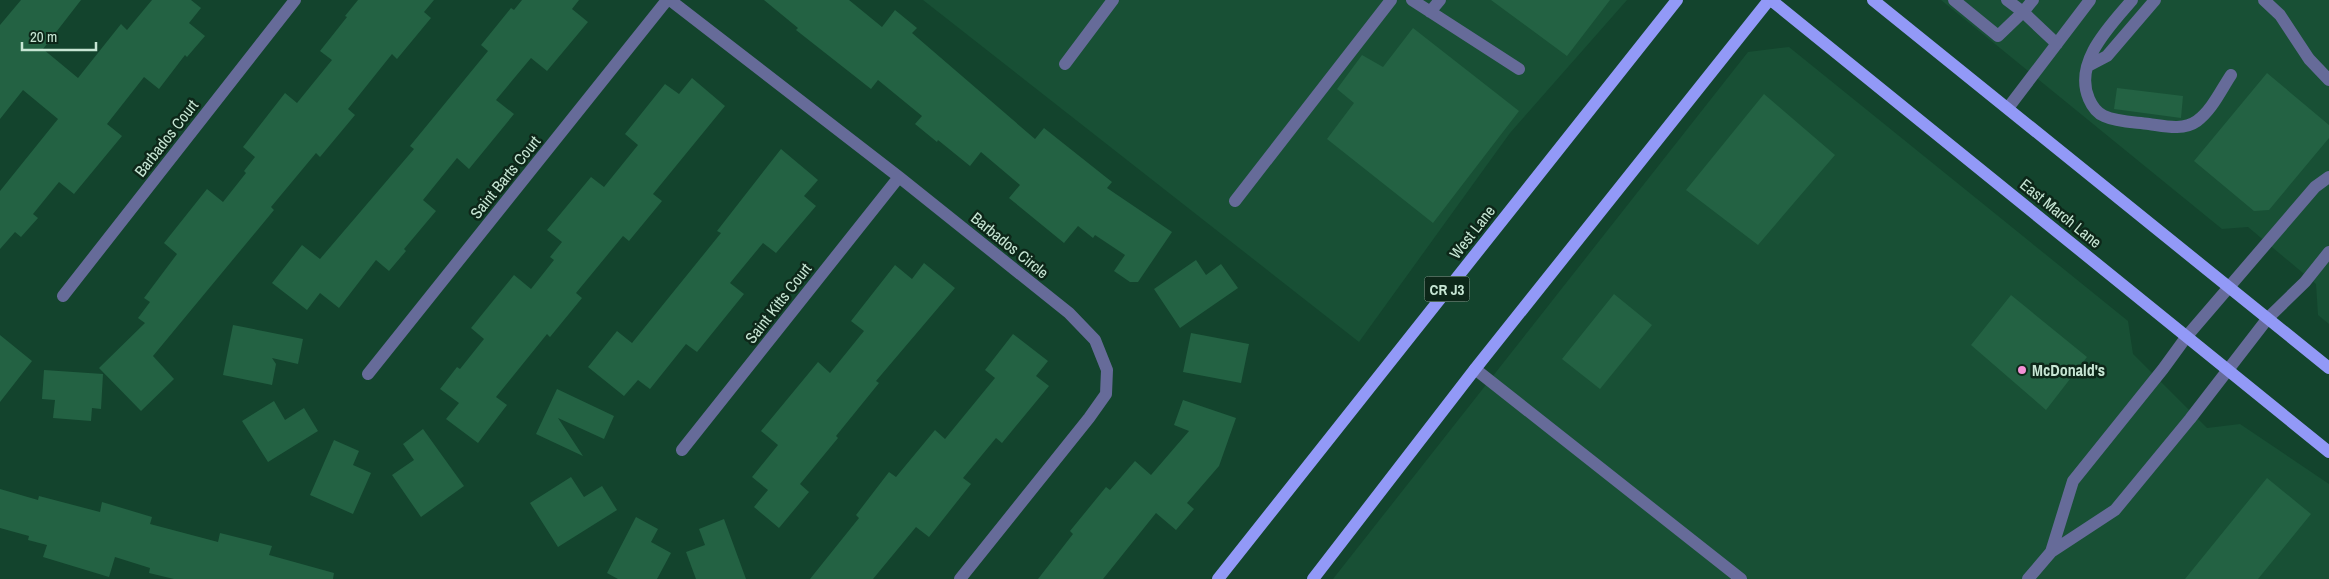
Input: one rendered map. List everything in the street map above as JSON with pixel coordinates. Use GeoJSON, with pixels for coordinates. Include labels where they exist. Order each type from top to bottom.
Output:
{"type":"FeatureCollection","features":[{"type":"Feature","properties":{"kind":"main road","name":"West Lane"},"geometry":{"type":"LineString","coordinates":[[1218,579],[1677,0]]}},
{"type":"Feature","properties":{"kind":"main road","name":"East March Lane"},"geometry":{"type":"LineString","coordinates":[[1770,0],[2329,452]]}},
{"type":"Feature","properties":{"kind":"main road"},"geometry":{"type":"LineString","coordinates":[[1313,579],[1475,369],[1770,0]]}},
{"type":"Feature","properties":{"kind":"main road"},"geometry":{"type":"LineString","coordinates":[[1873,0],[2329,368]]}},
{"type":"Feature","properties":{"kind":"street","name":"Barbados Court"},"geometry":{"type":"LineString","coordinates":[[64,296],[295,0]]}},
{"type":"Feature","properties":{"kind":"street","name":"Barbados Circle"},"geometry":{"type":"LineString","coordinates":[[668,0],[899,177],[1068,313],[1095,340],[1107,370],[1106,394],[1089,418],[960,579]]}},
{"type":"Feature","properties":{"kind":"street","name":"Saint Barts Court"},"geometry":{"type":"LineString","coordinates":[[368,374],[668,0]]}},
{"type":"Feature","properties":{"kind":"street"},"geometry":{"type":"LineString","coordinates":[[1065,64],[1113,0]]}},
{"type":"Feature","properties":{"kind":"street"},"geometry":{"type":"LineString","coordinates":[[1234,201],[1391,0]]}},
{"type":"Feature","properties":{"kind":"street"},"geometry":{"type":"LineString","coordinates":[[1412,0],[1519,69]]}},
{"type":"Feature","properties":{"kind":"street"},"geometry":{"type":"LineString","coordinates":[[1430,12],[1440,0]]}},
{"type":"Feature","properties":{"kind":"street"},"geometry":{"type":"LineString","coordinates":[[1954,0],[1998,36],[2033,0]]}},
{"type":"Feature","properties":{"kind":"street"},"geometry":{"type":"LineString","coordinates":[[2007,0],[2057,44]]}},
{"type":"Feature","properties":{"kind":"street"},"geometry":{"type":"LineString","coordinates":[[2008,108],[2090,0]]}},
{"type":"Feature","properties":{"kind":"street"},"geometry":{"type":"LineString","coordinates":[[2132,0],[2092,50],[2085,81],[2092,106],[2102,116],[2117,120],[2173,127],[2187,126],[2197,120],[2213,104],[2231,75]]}},
{"type":"Feature","properties":{"kind":"street"},"geometry":{"type":"LineString","coordinates":[[2088,66],[2107,56],[2155,0]]}},
{"type":"Feature","properties":{"kind":"street"},"geometry":{"type":"LineString","coordinates":[[2264,0],[2280,15],[2309,59],[2329,80]]}},
{"type":"Feature","properties":{"kind":"street","name":"Saint Kitts Court"},"geometry":{"type":"LineString","coordinates":[[682,450],[899,177]]}},
{"type":"Feature","properties":{"kind":"street"},"geometry":{"type":"LineString","coordinates":[[2051,552],[2073,481],[2163,369],[2187,336],[2229,286],[2316,187],[2329,177]]}},
{"type":"Feature","properties":{"kind":"street"},"geometry":{"type":"LineString","coordinates":[[2028,579],[2051,552],[2115,510],[2268,318],[2305,282],[2329,252]]}},
{"type":"Feature","properties":{"kind":"street"},"geometry":{"type":"LineString","coordinates":[[1475,369],[1741,579]]}},
{"type":"Feature","properties":{"kind":"shaded area"},"geometry":{"type":"Polygon","coordinates":[[[923,0],[1627,0],[1510,133],[1359,342],[923,0]]]}},
{"type":"Feature","properties":{"kind":"shaded area"},"geometry":{"type":"Polygon","coordinates":[[[1941,0],[2329,0],[2329,324],[2318,315],[2316,284],[2248,227],[2222,229],[1941,0]]]}},
{"type":"Feature","properties":{"kind":"shaded area"},"geometry":{"type":"Polygon","coordinates":[[[1789,47],[2128,321],[2133,354],[2207,428],[2240,424],[2329,484],[2329,579],[1333,579],[1748,52],[1789,47]]]}},
{"type":"Feature","properties":{"kind":"building"},"geometry":{"type":"Polygon","coordinates":[[[21,0],[81,0],[43,49],[78,78],[121,24],[127,30],[152,0],[191,0],[201,8],[189,23],[205,36],[187,57],[185,55],[159,89],[144,77],[107,124],[122,136],[74,194],[59,182],[33,214],[38,218],[21,237],[15,232],[0,249],[0,191],[58,119],[23,90],[0,119],[0,25],[21,0]]]}},
{"type":"Feature","properties":{"kind":"building"},"geometry":{"type":"Polygon","coordinates":[[[358,0],[434,0],[424,12],[431,18],[397,59],[392,54],[348,109],[355,115],[320,157],[316,153],[271,207],[274,210],[153,356],[174,379],[141,411],[99,368],[145,323],[138,318],[150,302],[144,298],[177,254],[164,243],[207,189],[223,202],[246,173],[244,171],[255,157],[243,147],[285,93],[297,103],[332,60],[320,51],[358,0]]]}},
{"type":"Feature","properties":{"kind":"building"},"geometry":{"type":"Polygon","coordinates":[[[522,0],[579,0],[572,9],[588,22],[547,71],[531,58],[496,100],[514,114],[469,169],[457,158],[423,200],[436,211],[404,249],[406,251],[389,271],[376,260],[339,308],[320,293],[307,310],[272,283],[302,245],[320,259],[414,149],[410,146],[488,51],[481,45],[511,8],[514,10],[522,0]]]}},
{"type":"Feature","properties":{"kind":"building"},"geometry":{"type":"Polygon","coordinates":[[[764,0],[849,0],[882,27],[895,10],[917,28],[912,33],[1035,139],[1044,128],[1112,182],[1107,188],[1172,232],[1138,282],[1130,282],[1114,271],[1125,255],[1095,235],[1093,238],[1078,226],[1064,243],[1009,198],[1020,185],[981,152],[970,166],[915,124],[922,116],[878,80],[871,89],[796,30],[798,28],[764,0]]]}},
{"type":"Feature","properties":{"kind":"building"},"geometry":{"type":"Polygon","coordinates":[[[1491,0],[1610,0],[1567,56],[1491,0]]]}},
{"type":"Feature","properties":{"kind":"building"},"geometry":{"type":"Polygon","coordinates":[[[1413,28],[1519,111],[1433,223],[1327,139],[1354,103],[1337,89],[1362,55],[1383,67],[1413,28]]]}},
{"type":"Feature","properties":{"kind":"building"},"geometry":{"type":"Polygon","coordinates":[[[2267,73],[2329,125],[2329,138],[2269,210],[2254,211],[2194,161],[2267,73]]]}},
{"type":"Feature","properties":{"kind":"building"},"geometry":{"type":"Polygon","coordinates":[[[692,78],[725,106],[653,194],[662,201],[629,241],[623,236],[576,293],[582,298],[550,337],[547,334],[496,397],[507,405],[478,443],[446,419],[459,403],[440,389],[457,367],[460,369],[484,339],[471,328],[514,275],[531,289],[554,260],[550,257],[562,242],[547,230],[591,177],[604,187],[638,145],[625,134],[665,84],[679,94],[692,78]]]}},
{"type":"Feature","properties":{"kind":"building"},"geometry":{"type":"Polygon","coordinates":[[[2117,88],[2183,96],[2181,118],[2114,109],[2117,88]]]}},
{"type":"Feature","properties":{"kind":"building"},"geometry":{"type":"Polygon","coordinates":[[[1764,94],[1835,155],[1758,245],[1686,190],[1764,94]]]}},
{"type":"Feature","properties":{"kind":"building"},"geometry":{"type":"Polygon","coordinates":[[[781,149],[818,180],[804,196],[816,206],[776,253],[763,243],[730,283],[744,294],[697,352],[686,344],[650,389],[638,380],[624,396],[588,367],[617,331],[632,343],[721,233],[717,231],[781,149]]]}},
{"type":"Feature","properties":{"kind":"building"},"geometry":{"type":"Polygon","coordinates":[[[1196,260],[1206,275],[1221,264],[1238,288],[1180,328],[1154,289],[1196,260]]]}},
{"type":"Feature","properties":{"kind":"building"},"geometry":{"type":"Polygon","coordinates":[[[924,263],[955,288],[876,381],[879,383],[836,436],[838,438],[800,484],[809,492],[779,528],[754,507],[768,490],[752,477],[778,445],[761,431],[818,362],[830,373],[864,331],[851,321],[895,265],[912,279],[924,263]]]}},
{"type":"Feature","properties":{"kind":"building"},"geometry":{"type":"Polygon","coordinates":[[[1614,294],[1652,325],[1600,389],[1562,359],[1614,294]]]}},
{"type":"Feature","properties":{"kind":"building"},"geometry":{"type":"Polygon","coordinates":[[[2011,295],[2087,357],[2046,410],[1971,345],[2011,295]]]}},
{"type":"Feature","properties":{"kind":"building"},"geometry":{"type":"Polygon","coordinates":[[[233,325],[303,339],[298,364],[272,358],[276,364],[272,385],[223,375],[233,325]]]}},
{"type":"Feature","properties":{"kind":"building"},"geometry":{"type":"Polygon","coordinates":[[[1191,333],[1249,344],[1241,383],[1183,372],[1191,333]]]}},
{"type":"Feature","properties":{"kind":"building"},"geometry":{"type":"Polygon","coordinates":[[[1013,334],[1048,361],[1036,376],[1049,386],[1002,443],[996,438],[963,478],[971,484],[929,537],[916,527],[873,579],[810,579],[859,518],[856,515],[889,472],[896,477],[935,430],[945,439],[995,378],[985,370],[1013,334]]]}},
{"type":"Feature","properties":{"kind":"building"},"geometry":{"type":"Polygon","coordinates":[[[0,335],[32,361],[0,402],[0,335]]]}},
{"type":"Feature","properties":{"kind":"building"},"geometry":{"type":"Polygon","coordinates":[[[44,370],[103,374],[101,409],[92,408],[91,421],[53,418],[55,400],[42,399],[44,370]]]}},
{"type":"Feature","properties":{"kind":"building"},"geometry":{"type":"Polygon","coordinates":[[[557,389],[614,416],[604,439],[558,418],[583,456],[536,434],[557,389]]]}},
{"type":"Feature","properties":{"kind":"building"},"geometry":{"type":"Polygon","coordinates":[[[1183,400],[1236,418],[1219,466],[1187,503],[1194,509],[1176,530],[1156,513],[1103,579],[1038,579],[1073,534],[1070,531],[1106,487],[1110,490],[1135,461],[1151,475],[1189,431],[1174,425],[1183,400]]]}},
{"type":"Feature","properties":{"kind":"building"},"geometry":{"type":"Polygon","coordinates":[[[274,401],[285,420],[304,408],[318,431],[268,462],[242,421],[274,401]]]}},
{"type":"Feature","properties":{"kind":"building"},"geometry":{"type":"Polygon","coordinates":[[[423,429],[464,486],[421,517],[392,475],[414,460],[403,444],[423,429]]]}},
{"type":"Feature","properties":{"kind":"building"},"geometry":{"type":"Polygon","coordinates":[[[334,440],[359,451],[353,465],[371,473],[353,514],[310,495],[334,440]]]}},
{"type":"Feature","properties":{"kind":"building"},"geometry":{"type":"Polygon","coordinates":[[[571,477],[584,497],[602,486],[617,510],[558,547],[530,503],[571,477]]]}},
{"type":"Feature","properties":{"kind":"building"},"geometry":{"type":"Polygon","coordinates":[[[2267,478],[2311,514],[2258,579],[2185,579],[2267,478]]]}},
{"type":"Feature","properties":{"kind":"building"},"geometry":{"type":"Polygon","coordinates":[[[0,489],[38,500],[39,496],[100,512],[102,502],[152,517],[150,524],[218,542],[220,533],[272,546],[269,555],[334,573],[333,579],[174,579],[149,573],[150,568],[115,557],[109,577],[43,557],[47,545],[28,540],[29,536],[0,528],[0,489]]]}},
{"type":"Feature","properties":{"kind":"building"},"geometry":{"type":"Polygon","coordinates":[[[636,517],[658,529],[651,542],[671,553],[657,579],[618,579],[607,573],[636,517]]]}},
{"type":"Feature","properties":{"kind":"building"},"geometry":{"type":"Polygon","coordinates":[[[724,519],[746,579],[696,579],[686,552],[705,545],[699,529],[724,519]]]}},
{"type":"Feature","properties":{"kind":"place","name":"McDonald's"},"geometry":{"type":"Point","coordinates":[2022,370]}}]}
